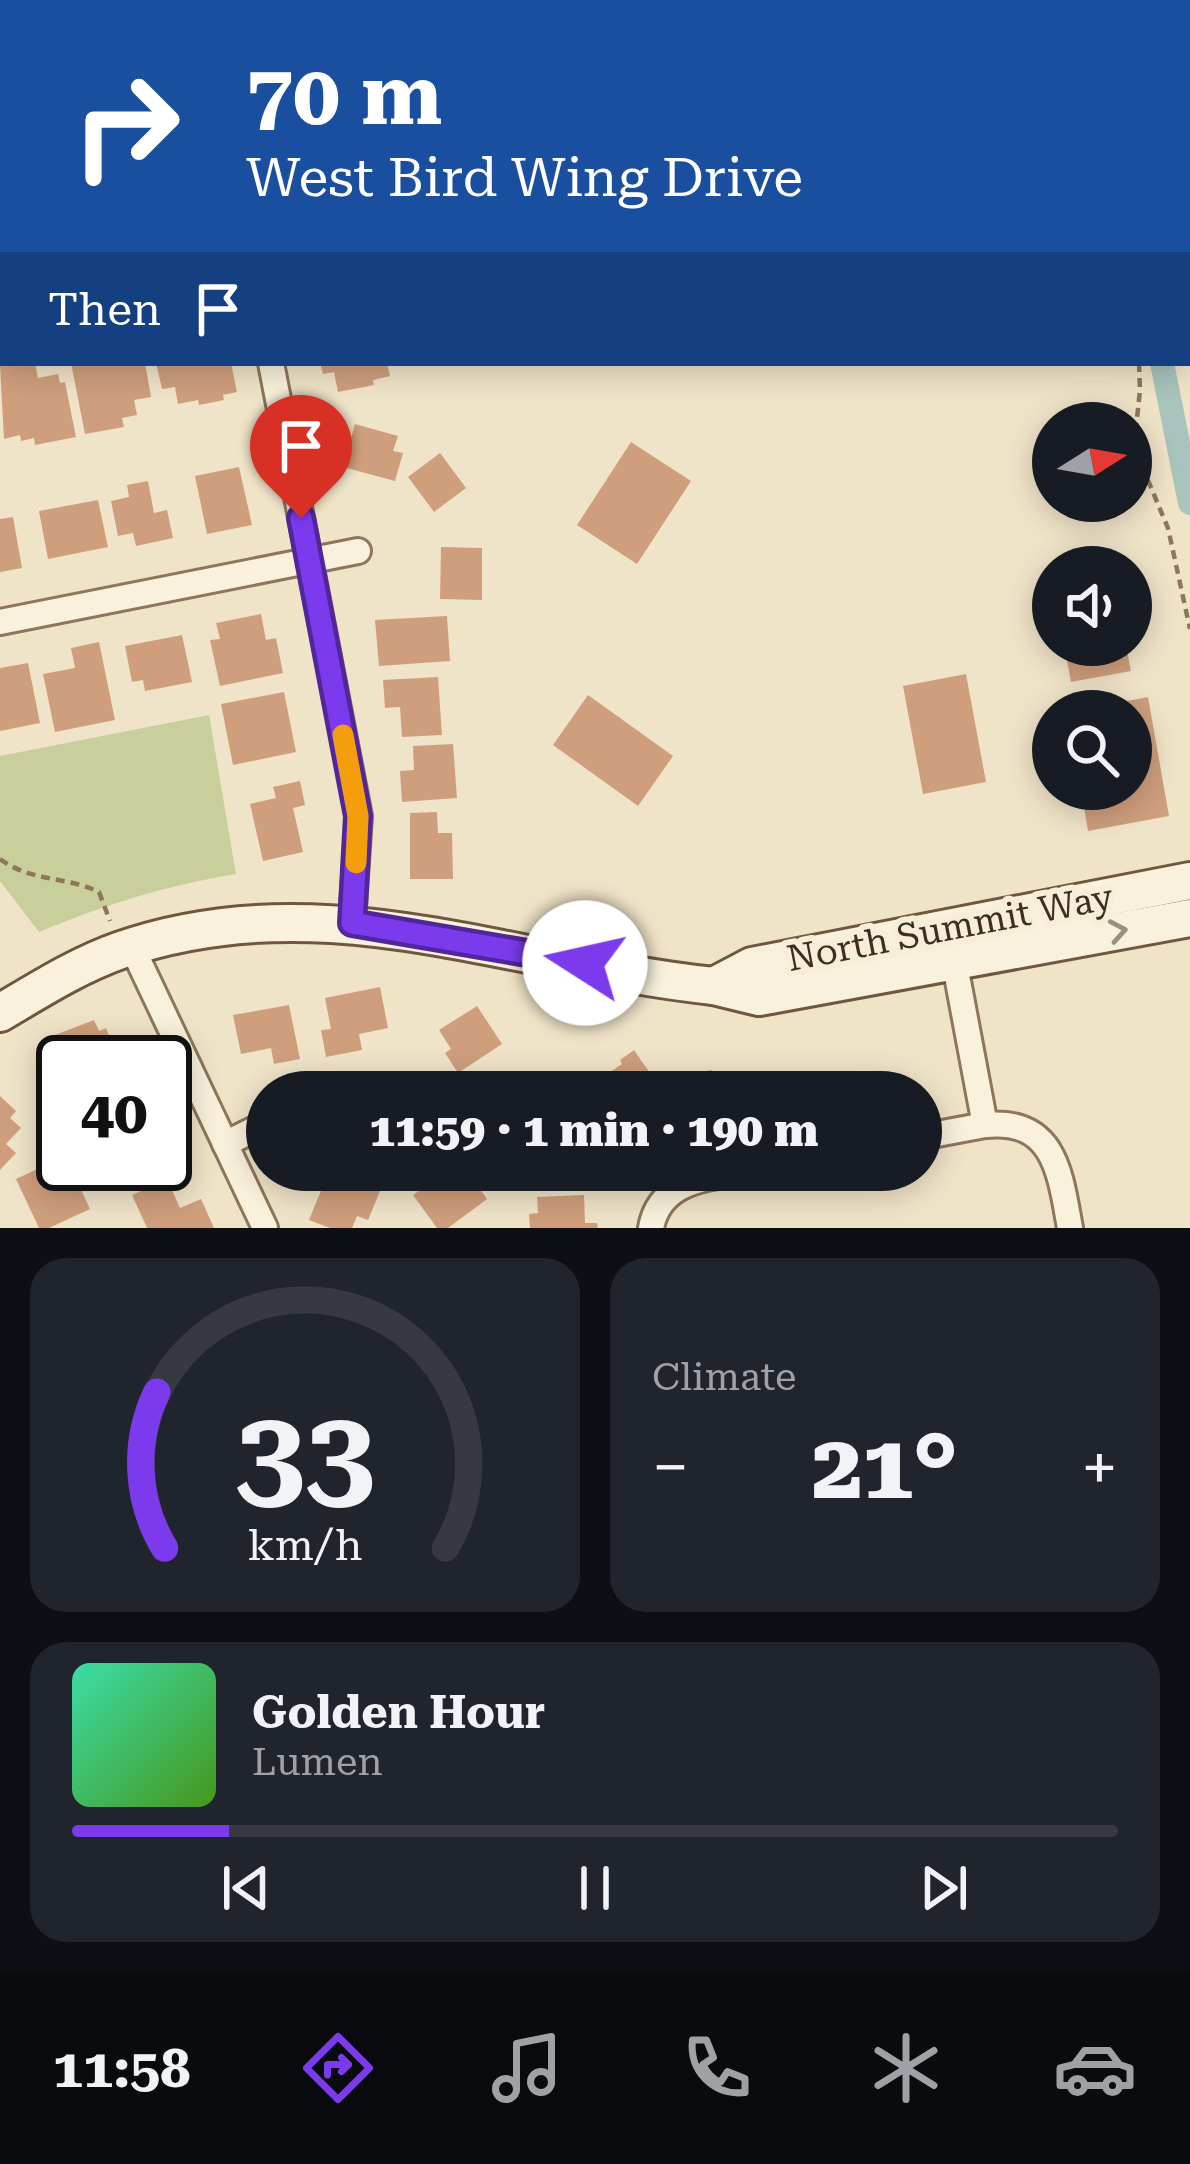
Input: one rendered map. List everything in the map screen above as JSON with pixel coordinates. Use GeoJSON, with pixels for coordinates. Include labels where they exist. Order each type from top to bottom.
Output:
{"type":"FeatureCollection","features":[{"type":"Feature","properties":{"kind":"street"},"geometry":{"type":"LineString","coordinates":[[272,366],[358,816],[352,923]]}},
{"type":"Feature","properties":{"kind":"street"},"geometry":{"type":"LineString","coordinates":[[0,622],[358,551]]}},
{"type":"Feature","properties":{"kind":"street","name":"North Summit Way"},"geometry":{"type":"LineString","coordinates":[[0,1013],[73,971],[125,949],[192,931],[250,924],[352,923],[759,997],[1190,881]]}},
{"type":"Feature","properties":{"kind":"street","name":"North Summit Way"},"geometry":{"type":"LineString","coordinates":[[951,945],[1190,918]]}},
{"type":"Feature","properties":{"kind":"street"},"geometry":{"type":"LineString","coordinates":[[951,945],[985,1125]]}},
{"type":"Feature","properties":{"kind":"street"},"geometry":{"type":"LineString","coordinates":[[125,949],[265,1228]]}},
{"type":"Feature","properties":{"kind":"street"},"geometry":{"type":"LineString","coordinates":[[942,1133],[1009,1122],[1028,1129],[1046,1145],[1059,1171],[1070,1228]]}},
{"type":"Feature","properties":{"kind":"street"},"geometry":{"type":"LineString","coordinates":[[225,1144],[246,1134]]}},
{"type":"Feature","properties":{"kind":"street"},"geometry":{"type":"LineString","coordinates":[[652,1220],[672,1191]]}},
{"type":"Feature","properties":{"kind":"path"},"geometry":{"type":"LineString","coordinates":[[1138,366],[1134,447],[1168,528],[1190,629]]}},
{"type":"Feature","properties":{"kind":"path"},"geometry":{"type":"LineString","coordinates":[[0,859],[28,875],[85,884],[99,892],[125,949]]}},
{"type":"Feature","properties":{"kind":"green space"},"geometry":{"type":"Polygon","coordinates":[[[209,715],[236,874],[136,897],[39,932],[0,881],[0,756],[209,715]]]}},
{"type":"Feature","properties":{"kind":"building"},"geometry":{"type":"Polygon","coordinates":[[[0,366],[36,366],[38,378],[58,374],[60,383],[65,382],[76,437],[35,445],[34,438],[21,441],[20,435],[4,439],[0,366]]]}},
{"type":"Feature","properties":{"kind":"building"},"geometry":{"type":"Polygon","coordinates":[[[72,366],[146,366],[151,397],[134,400],[137,415],[122,418],[124,427],[85,434],[72,366]]]}},
{"type":"Feature","properties":{"kind":"building"},"geometry":{"type":"Polygon","coordinates":[[[157,366],[232,366],[237,392],[199,405],[198,400],[178,404],[175,387],[162,389],[157,366]]]}},
{"type":"Feature","properties":{"kind":"building"},"geometry":{"type":"Polygon","coordinates":[[[321,366],[388,366],[390,376],[373,380],[374,385],[338,392],[334,372],[323,374],[321,366]]]}},
{"type":"Feature","properties":{"kind":"building"},"geometry":{"type":"Polygon","coordinates":[[[355,424],[398,436],[393,451],[403,453],[395,481],[343,467],[355,424]]]}},
{"type":"Feature","properties":{"kind":"building"},"geometry":{"type":"Polygon","coordinates":[[[631,442],[691,481],[637,564],[577,525],[631,442]]]}},
{"type":"Feature","properties":{"kind":"building"},"geometry":{"type":"Polygon","coordinates":[[[440,453],[466,488],[434,512],[408,477],[440,453]]]}},
{"type":"Feature","properties":{"kind":"building"},"geometry":{"type":"Polygon","coordinates":[[[239,467],[252,525],[207,534],[195,476],[239,467]]]}},
{"type":"Feature","properties":{"kind":"building"},"geometry":{"type":"Polygon","coordinates":[[[148,481],[154,513],[167,510],[173,538],[136,546],[133,533],[118,536],[111,501],[129,497],[127,485],[148,481]]]}},
{"type":"Feature","properties":{"kind":"building"},"geometry":{"type":"Polygon","coordinates":[[[98,500],[108,547],[48,559],[39,511],[98,500]]]}},
{"type":"Feature","properties":{"kind":"building"},"geometry":{"type":"Polygon","coordinates":[[[13,517],[22,568],[0,572],[0,519],[13,517]]]}},
{"type":"Feature","properties":{"kind":"building"},"geometry":{"type":"Polygon","coordinates":[[[441,547],[482,548],[482,600],[440,599],[441,547]]]}},
{"type":"Feature","properties":{"kind":"building"},"geometry":{"type":"Polygon","coordinates":[[[261,614],[266,640],[276,638],[283,673],[220,686],[210,640],[220,639],[216,623],[261,614]]]}},
{"type":"Feature","properties":{"kind":"building"},"geometry":{"type":"Polygon","coordinates":[[[447,616],[450,661],[379,666],[375,620],[447,616]]]}},
{"type":"Feature","properties":{"kind":"building"},"geometry":{"type":"Polygon","coordinates":[[[182,635],[192,682],[145,691],[143,680],[132,682],[125,646],[182,635]]]}},
{"type":"Feature","properties":{"kind":"building"},"geometry":{"type":"Polygon","coordinates":[[[99,642],[115,720],[55,732],[43,674],[75,668],[71,648],[99,642]]]}},
{"type":"Feature","properties":{"kind":"building"},"geometry":{"type":"Polygon","coordinates":[[[28,663],[40,723],[0,731],[0,668],[28,663]]]}},
{"type":"Feature","properties":{"kind":"building"},"geometry":{"type":"Polygon","coordinates":[[[1068,666],[1130,666],[1131,671],[1071,682],[1068,666]]]}},
{"type":"Feature","properties":{"kind":"building"},"geometry":{"type":"Polygon","coordinates":[[[966,674],[986,782],[923,794],[903,686],[966,674]]]}},
{"type":"Feature","properties":{"kind":"building"},"geometry":{"type":"Polygon","coordinates":[[[438,677],[442,735],[402,737],[400,707],[385,708],[383,680],[438,677]]]}},
{"type":"Feature","properties":{"kind":"building"},"geometry":{"type":"Polygon","coordinates":[[[284,692],[296,752],[233,765],[221,704],[284,692]]]}},
{"type":"Feature","properties":{"kind":"building"},"geometry":{"type":"Polygon","coordinates":[[[588,695],[673,756],[638,806],[553,745],[588,695]]]}},
{"type":"Feature","properties":{"kind":"building"},"geometry":{"type":"Polygon","coordinates":[[[1152,720],[1169,816],[1088,831],[1084,810],[1152,810],[1152,720]]]}},
{"type":"Feature","properties":{"kind":"building"},"geometry":{"type":"Polygon","coordinates":[[[453,744],[457,798],[402,802],[400,771],[414,770],[413,746],[453,744]]]}},
{"type":"Feature","properties":{"kind":"building"},"geometry":{"type":"Polygon","coordinates":[[[300,781],[305,805],[293,808],[303,852],[263,861],[250,804],[276,798],[273,787],[300,781]]]}},
{"type":"Feature","properties":{"kind":"building"},"geometry":{"type":"Polygon","coordinates":[[[437,812],[438,833],[452,833],[453,879],[410,879],[410,813],[437,812]]]}},
{"type":"Feature","properties":{"kind":"building"},"geometry":{"type":"Polygon","coordinates":[[[380,987],[388,1028],[359,1034],[362,1050],[326,1057],[321,1030],[331,1029],[325,998],[380,987]]]}},
{"type":"Feature","properties":{"kind":"building"},"geometry":{"type":"Polygon","coordinates":[[[289,1005],[300,1059],[274,1064],[271,1048],[241,1054],[233,1015],[289,1005]]]}},
{"type":"Feature","properties":{"kind":"building"},"geometry":{"type":"Polygon","coordinates":[[[477,1006],[502,1044],[457,1071],[445,1053],[451,1049],[439,1030],[477,1006]]]}},
{"type":"Feature","properties":{"kind":"building"},"geometry":{"type":"Polygon","coordinates":[[[94,1020],[99,1031],[106,1028],[109,1035],[55,1035],[94,1020]]]}},
{"type":"Feature","properties":{"kind":"building"},"geometry":{"type":"Polygon","coordinates":[[[634,1050],[649,1071],[612,1071],[622,1064],[620,1060],[634,1050]]]}},
{"type":"Feature","properties":{"kind":"building"},"geometry":{"type":"Polygon","coordinates":[[[0,1096],[16,1111],[10,1118],[21,1128],[6,1144],[16,1153],[0,1170],[0,1096]]]}},
{"type":"Feature","properties":{"kind":"building"},"geometry":{"type":"Polygon","coordinates":[[[36,1170],[36,1191],[82,1191],[90,1209],[39,1228],[16,1179],[36,1170]]]}},
{"type":"Feature","properties":{"kind":"building"},"geometry":{"type":"Polygon","coordinates":[[[172,1191],[180,1208],[201,1199],[214,1228],[147,1228],[132,1195],[172,1191]]]}},
{"type":"Feature","properties":{"kind":"building"},"geometry":{"type":"Polygon","coordinates":[[[321,1191],[380,1191],[368,1220],[357,1216],[352,1228],[330,1228],[309,1220],[321,1191]]]}},
{"type":"Feature","properties":{"kind":"building"},"geometry":{"type":"Polygon","coordinates":[[[419,1191],[481,1191],[487,1199],[448,1228],[437,1228],[413,1195],[419,1191]]]}},
{"type":"Feature","properties":{"kind":"building"},"geometry":{"type":"Polygon","coordinates":[[[584,1195],[585,1223],[597,1223],[598,1228],[530,1228],[529,1214],[538,1213],[537,1197],[584,1195]]]}},
{"type":"Feature","properties":{"kind":"waterway"},"geometry":{"type":"LineString","coordinates":[[1163,366],[1190,503]]}},
{"type":"Feature","properties":{"kind":"slow traffic"},"geometry":{"type":"LineString","coordinates":[[343,735],[358,816],[356,863]]}},
{"type":"Feature","properties":{"kind":"route"},"geometry":{"type":"LineString","coordinates":[[301,518],[358,816],[352,923],[585,963]]}}]}
